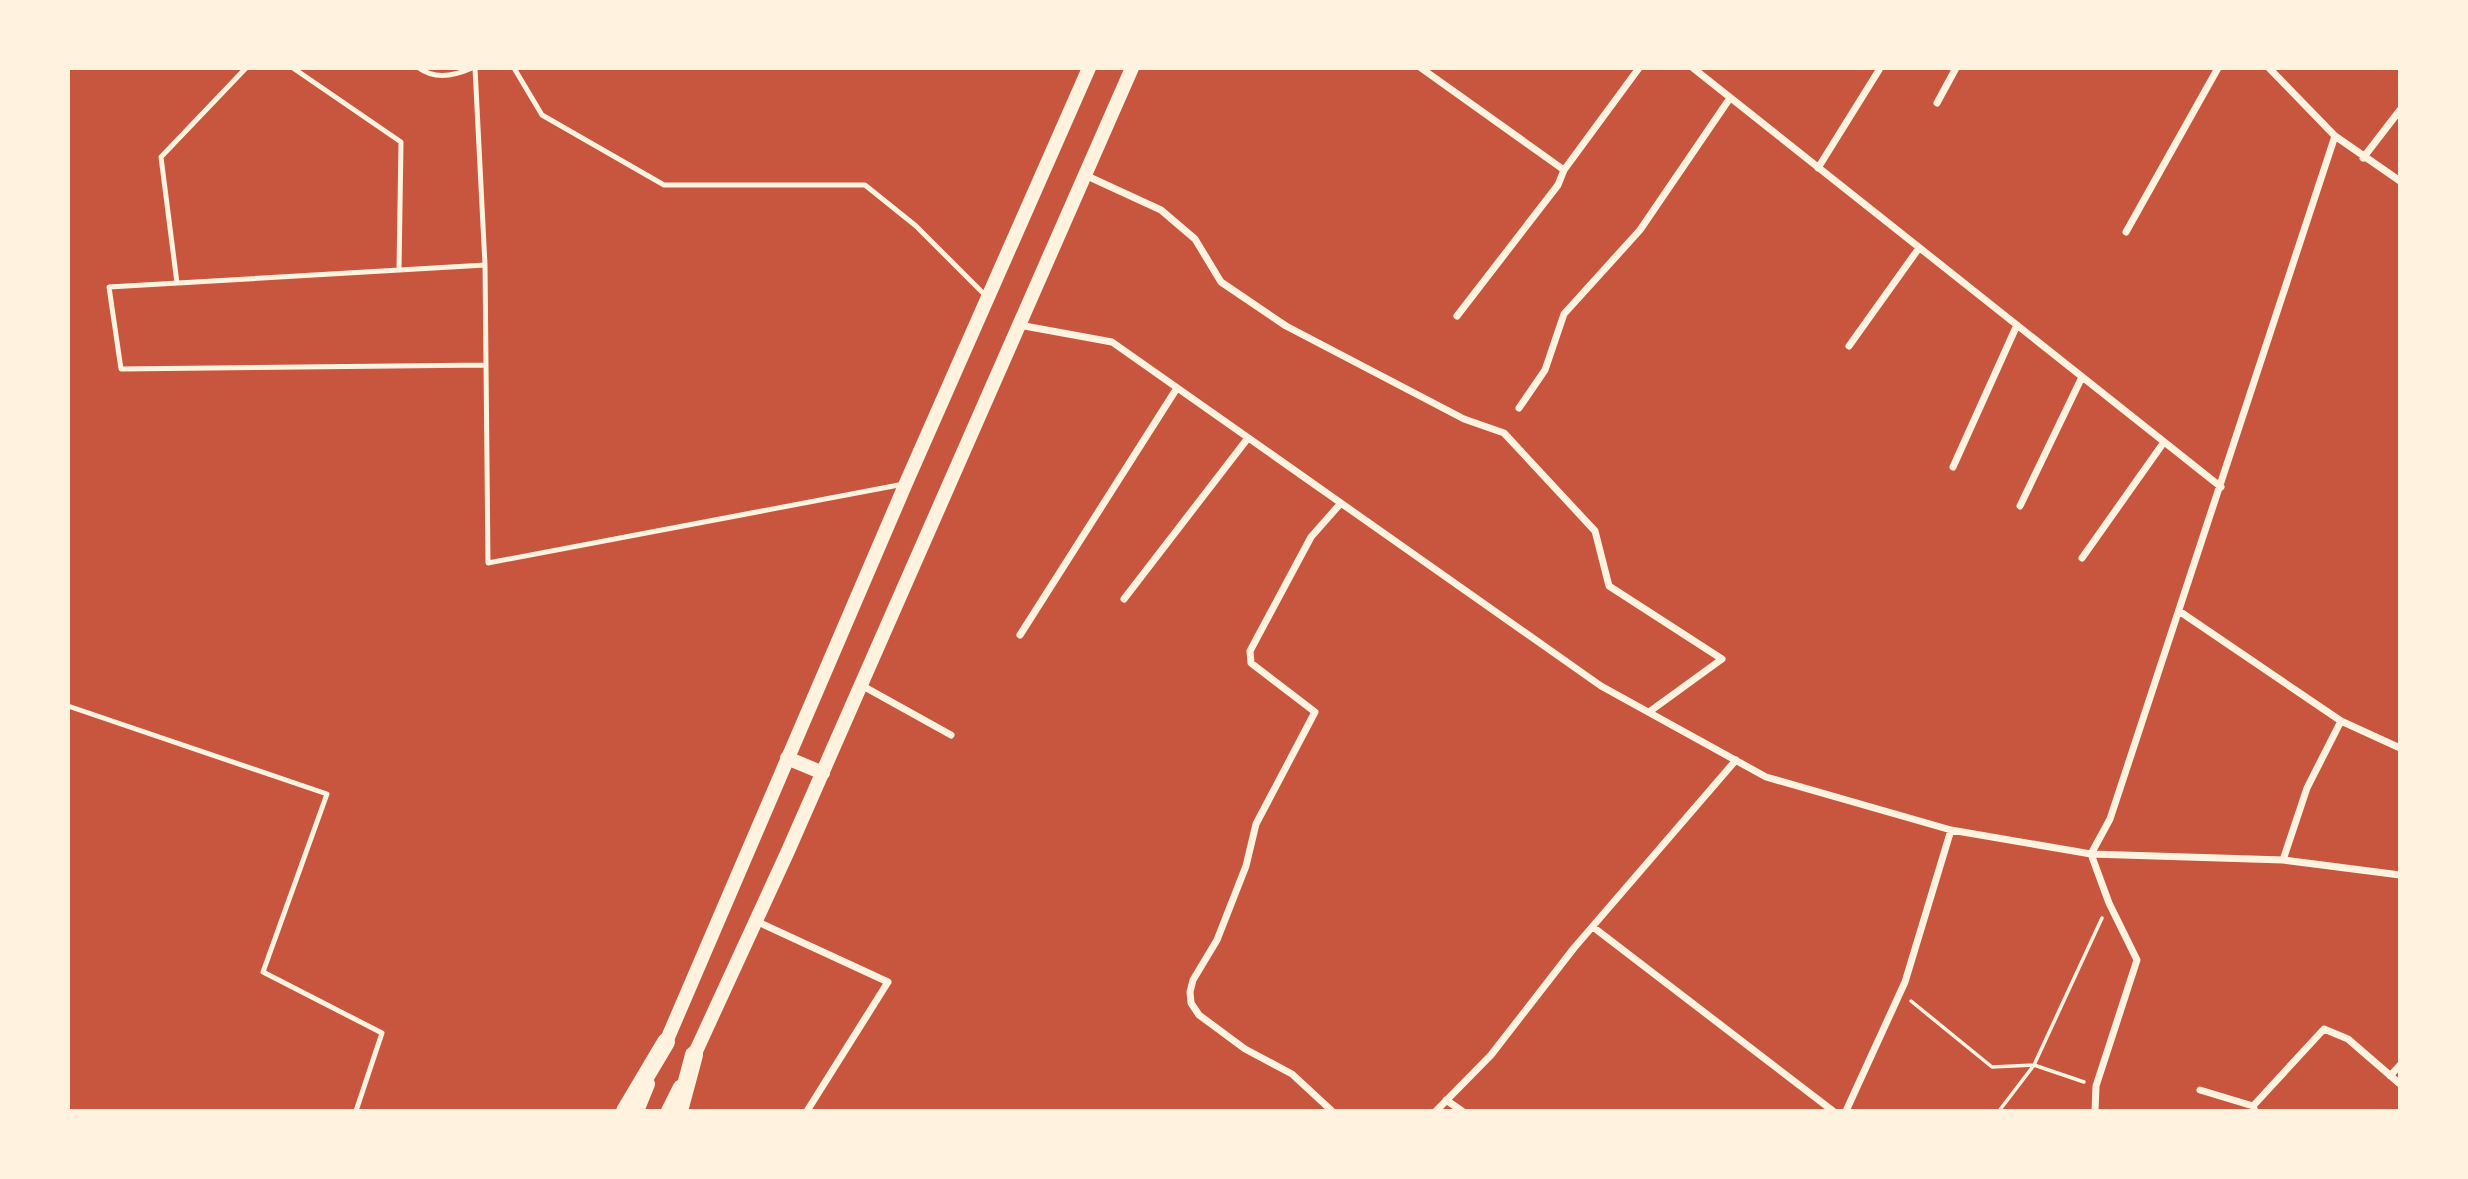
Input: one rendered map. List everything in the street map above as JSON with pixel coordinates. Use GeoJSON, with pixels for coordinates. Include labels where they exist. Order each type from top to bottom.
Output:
{"type":"FeatureCollection","features":[{"type":"Feature","properties":{"kind":"main road"},"geometry":{"type":"LineString","coordinates":[[637,1111],[906,483],[1089,68]]}},
{"type":"Feature","properties":{"kind":"main road"},"geometry":{"type":"LineString","coordinates":[[668,1111],[823,773],[1132,68]]}},
{"type":"Feature","properties":{"kind":"main road"},"geometry":{"type":"LineString","coordinates":[[787,758],[823,773]]}},
{"type":"Feature","properties":{"kind":"main road"},"geometry":{"type":"LineString","coordinates":[[625,1111],[666,1042]]}},
{"type":"Feature","properties":{"kind":"main road"},"geometry":{"type":"LineString","coordinates":[[679,1111],[694,1055]]}},
{"type":"Feature","properties":{"kind":"street"},"geometry":{"type":"LineString","coordinates":[[1421,68],[1564,170]]}},
{"type":"Feature","properties":{"kind":"street"},"geometry":{"type":"LineString","coordinates":[[1457,316],[1558,185],[1564,170],[1639,68]]}},
{"type":"Feature","properties":{"kind":"street"},"geometry":{"type":"LineString","coordinates":[[1693,68],[2221,487]]}},
{"type":"Feature","properties":{"kind":"street"},"geometry":{"type":"LineString","coordinates":[[1937,103],[1956,68]]}},
{"type":"Feature","properties":{"kind":"street"},"geometry":{"type":"LineString","coordinates":[[2126,232],[2218,68]]}},
{"type":"Feature","properties":{"kind":"street"},"geometry":{"type":"LineString","coordinates":[[2269,68],[2335,136],[2363,158],[2400,181]]}},
{"type":"Feature","properties":{"kind":"street"},"geometry":{"type":"LineString","coordinates":[[1818,167],[1879,70]]}},
{"type":"Feature","properties":{"kind":"street"},"geometry":{"type":"LineString","coordinates":[[1519,408],[1545,370],[1564,314],[1640,230],[1730,98]]}},
{"type":"Feature","properties":{"kind":"street"},"geometry":{"type":"LineString","coordinates":[[2363,158],[2400,110]]}},
{"type":"Feature","properties":{"kind":"street"},"geometry":{"type":"LineString","coordinates":[[2095,1111],[2096,1086],[2137,960],[2109,903],[2091,854],[2110,819],[2335,136]]}},
{"type":"Feature","properties":{"kind":"street"},"geometry":{"type":"LineString","coordinates":[[1085,175],[1161,210],[1195,239],[1222,282],[1286,326],[1464,419],[1504,433],[1595,531],[1609,586],[1722,659],[1649,712]]}},
{"type":"Feature","properties":{"kind":"street"},"geometry":{"type":"LineString","coordinates":[[1849,346],[1919,248]]}},
{"type":"Feature","properties":{"kind":"street"},"geometry":{"type":"LineString","coordinates":[[1019,325],[1112,342],[1601,686],[1766,777],[1951,830],[2091,854],[2283,860],[2400,874]]}},
{"type":"Feature","properties":{"kind":"street"},"geometry":{"type":"LineString","coordinates":[[1953,467],[2017,325]]}},
{"type":"Feature","properties":{"kind":"street"},"geometry":{"type":"LineString","coordinates":[[2020,506],[2082,377]]}},
{"type":"Feature","properties":{"kind":"street"},"geometry":{"type":"LineString","coordinates":[[1020,635],[1177,388]]}},
{"type":"Feature","properties":{"kind":"street"},"geometry":{"type":"LineString","coordinates":[[1124,599],[1248,438]]}},
{"type":"Feature","properties":{"kind":"street"},"geometry":{"type":"LineString","coordinates":[[2082,558],[2164,442]]}},
{"type":"Feature","properties":{"kind":"street"},"geometry":{"type":"LineString","coordinates":[[1332,1111],[1292,1074],[1245,1049],[1199,1014],[1191,1003],[1189,992],[1192,980],[1217,940],[1246,866],[1256,824],[1315,712],[1251,663],[1250,652],[1311,537],[1341,503]]}},
{"type":"Feature","properties":{"kind":"street"},"geometry":{"type":"LineString","coordinates":[[2179,611],[2341,721],[2400,748]]}},
{"type":"Feature","properties":{"kind":"street"},"geometry":{"type":"LineString","coordinates":[[861,685],[951,735]]}},
{"type":"Feature","properties":{"kind":"street"},"geometry":{"type":"LineString","coordinates":[[2283,860],[2307,788],[2341,721]]}},
{"type":"Feature","properties":{"kind":"street"},"geometry":{"type":"LineString","coordinates":[[1436,1111],[1491,1055],[1593,927],[1737,760]]}},
{"type":"Feature","properties":{"kind":"street"},"geometry":{"type":"LineString","coordinates":[[1846,1111],[1900,992],[1951,830]]}},
{"type":"Feature","properties":{"kind":"street"},"geometry":{"type":"LineString","coordinates":[[757,921],[888,982],[807,1111]]}},
{"type":"Feature","properties":{"kind":"street"},"geometry":{"type":"LineString","coordinates":[[1593,927],[1833,1111]]}},
{"type":"Feature","properties":{"kind":"street"},"geometry":{"type":"LineString","coordinates":[[2200,1090],[2254,1108],[2324,1029],[2348,1039],[2400,1084]]}},
{"type":"Feature","properties":{"kind":"street"},"geometry":{"type":"LineString","coordinates":[[2390,1076],[2400,1065]]}},
{"type":"Feature","properties":{"kind":"street"},"geometry":{"type":"LineString","coordinates":[[1446,1100],[1462,1111]]}},
{"type":"Feature","properties":{"kind":"lane"},"geometry":{"type":"LineString","coordinates":[[177,283],[161,157],[246,68]]}},
{"type":"Feature","properties":{"kind":"lane"},"geometry":{"type":"LineString","coordinates":[[293,68],[401,142],[399,270]]}},
{"type":"Feature","properties":{"kind":"lane"},"geometry":{"type":"LineString","coordinates":[[419,68],[441,76],[458,74],[473,68],[485,265],[488,563],[906,483]]}},
{"type":"Feature","properties":{"kind":"lane"},"geometry":{"type":"LineString","coordinates":[[514,68],[542,115],[664,185],[865,185],[916,226],[988,298]]}},
{"type":"Feature","properties":{"kind":"lane"},"geometry":{"type":"LineString","coordinates":[[485,265],[109,287],[121,369],[486,365]]}},
{"type":"Feature","properties":{"kind":"lane"},"geometry":{"type":"LineString","coordinates":[[68,706],[327,794],[263,972],[382,1033],[356,1111]]}},
{"type":"Feature","properties":{"kind":"path"},"geometry":{"type":"LineString","coordinates":[[1999,1111],[2034,1065],[2109,903]]}},
{"type":"Feature","properties":{"kind":"path"},"geometry":{"type":"LineString","coordinates":[[1900,992],[1992,1067],[2034,1065],[2096,1086]]}}]}
